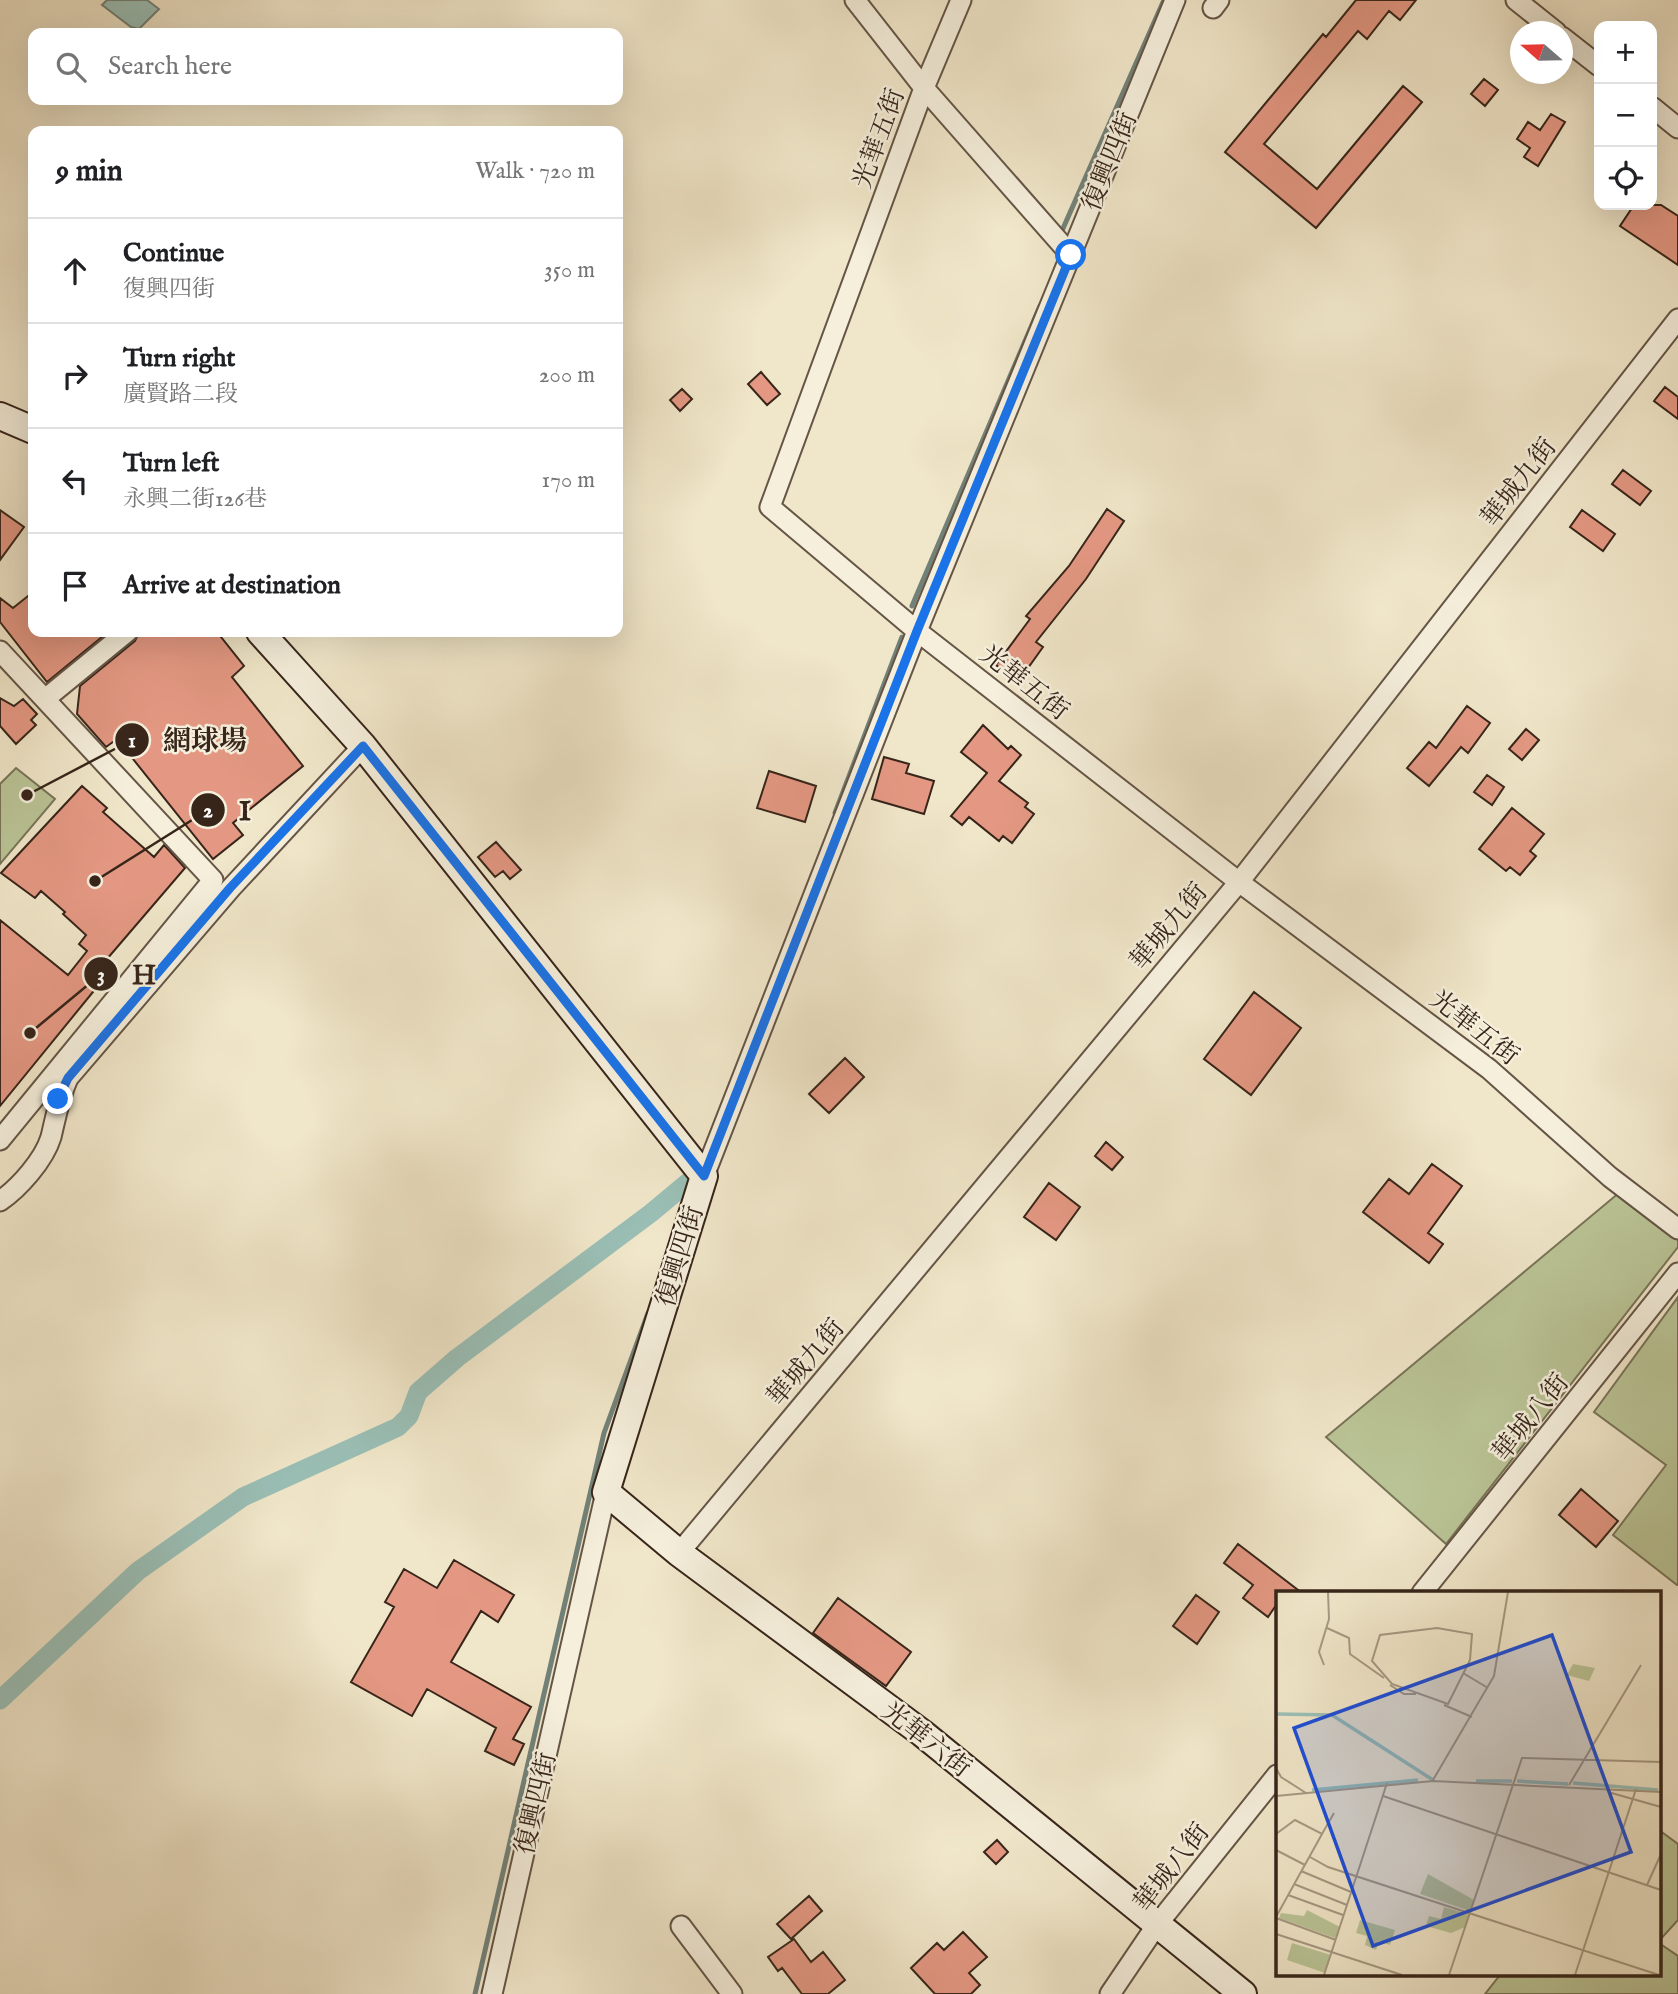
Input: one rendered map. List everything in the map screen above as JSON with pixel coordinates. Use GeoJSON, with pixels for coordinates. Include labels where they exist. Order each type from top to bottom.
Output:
{"type":"FeatureCollection","features":[{"type":"Feature","properties":{"kind":"street"},"geometry":{"type":"LineString","coordinates":[[855,0],[924,88],[1071,255]]}},
{"type":"Feature","properties":{"kind":"street","name":"光華五街"},"geometry":{"type":"LineString","coordinates":[[961,0],[924,88],[770,507],[917,631],[1239,882],[1489,1069],[1610,1177],[1678,1229]]}},
{"type":"Feature","properties":{"kind":"street","name":"復興四街"},"geometry":{"type":"LineString","coordinates":[[492,1994],[606,1492],[704,1176],[917,631],[1175,0]]}},
{"type":"Feature","properties":{"kind":"street"},"geometry":{"type":"LineString","coordinates":[[1516,0],[1542,21]]}},
{"type":"Feature","properties":{"kind":"street"},"geometry":{"type":"LineString","coordinates":[[1573,45],[1594,62]]}},
{"type":"Feature","properties":{"kind":"street"},"geometry":{"type":"LineString","coordinates":[[1657,111],[1678,128]]}},
{"type":"Feature","properties":{"kind":"street","name":"華城九街"},"geometry":{"type":"LineString","coordinates":[[679,1553],[1239,882],[1678,319]]}},
{"type":"Feature","properties":{"kind":"street"},"geometry":{"type":"LineString","coordinates":[[0,416],[28,428]]}},
{"type":"Feature","properties":{"kind":"street"},"geometry":{"type":"LineString","coordinates":[[45,699],[121,637]]}},
{"type":"Feature","properties":{"kind":"street"},"geometry":{"type":"LineString","coordinates":[[265,637],[363,746],[704,1176]]}},
{"type":"Feature","properties":{"kind":"street"},"geometry":{"type":"LineString","coordinates":[[0,651],[213,880],[0,1140]]}},
{"type":"Feature","properties":{"kind":"street"},"geometry":{"type":"LineString","coordinates":[[0,1201],[41,1157],[50,1139],[58,1099],[68,1078],[230,888],[363,746]]}},
{"type":"Feature","properties":{"kind":"street","name":"華城八街"},"geometry":{"type":"LineString","coordinates":[[1424,1591],[1678,1273]]}},
{"type":"Feature","properties":{"kind":"street","name":"光華六街"},"geometry":{"type":"LineString","coordinates":[[606,1492],[679,1553],[922,1733],[1156,1926],[1243,1994]]}},
{"type":"Feature","properties":{"kind":"street","name":"華城八街"},"geometry":{"type":"LineString","coordinates":[[1110,1994],[1156,1926],[1276,1776]]}},
{"type":"Feature","properties":{"kind":"street"},"geometry":{"type":"LineString","coordinates":[[681,1927],[732,1994]]}},
{"type":"Feature","properties":{"kind":"green space"},"geometry":{"type":"Polygon","coordinates":[[[16,768],[55,799],[0,864],[0,784],[16,768]]]}},
{"type":"Feature","properties":{"kind":"green space"},"geometry":{"type":"Polygon","coordinates":[[[1620,1192],[1678,1239],[1678,1247],[1446,1544],[1326,1437],[1620,1192]]]}},
{"type":"Feature","properties":{"kind":"green space"},"geometry":{"type":"Polygon","coordinates":[[[1678,1297],[1677,1585],[1613,1535],[1666,1465],[1594,1412],[1678,1297]]]}},
{"type":"Feature","properties":{"kind":"green space"},"geometry":{"type":"Polygon","coordinates":[[[1660,1831],[1678,1844],[1678,1920],[1660,1940],[1660,1831]]]}},
{"type":"Feature","properties":{"kind":"green space"},"geometry":{"type":"Polygon","coordinates":[[[1660,1944],[1678,1956],[1678,1994],[1485,1994],[1499,1976],[1660,1976],[1660,1944]]]}},
{"type":"Feature","properties":{"kind":"water"},"geometry":{"type":"Polygon","coordinates":[[[107,0],[147,0],[159,9],[140,28],[135,28],[102,5],[107,0]]]}},
{"type":"Feature","properties":{"kind":"building"},"geometry":{"type":"Polygon","coordinates":[[[1356,0],[1416,0],[1400,20],[1389,11],[1367,39],[1358,31],[1264,144],[1317,189],[1403,86],[1422,102],[1316,228],[1225,152],[1323,34],[1326,37],[1356,0]]]}},
{"type":"Feature","properties":{"kind":"building"},"geometry":{"type":"Polygon","coordinates":[[[1484,79],[1498,90],[1485,106],[1471,94],[1484,79]]]}},
{"type":"Feature","properties":{"kind":"building"},"geometry":{"type":"Polygon","coordinates":[[[1551,114],[1565,122],[1538,166],[1524,157],[1530,148],[1517,139],[1528,122],[1540,130],[1551,114]]]}},
{"type":"Feature","properties":{"kind":"building"},"geometry":{"type":"Polygon","coordinates":[[[1657,205],[1678,216],[1678,265],[1620,226],[1631,210],[1657,210],[1657,205]]]}},
{"type":"Feature","properties":{"kind":"building"},"geometry":{"type":"Polygon","coordinates":[[[761,372],[780,394],[767,405],[748,384],[761,372]]]}},
{"type":"Feature","properties":{"kind":"building"},"geometry":{"type":"Polygon","coordinates":[[[1665,387],[1678,397],[1678,419],[1654,401],[1665,387]]]}},
{"type":"Feature","properties":{"kind":"building"},"geometry":{"type":"Polygon","coordinates":[[[682,389],[692,399],[680,411],[670,400],[682,389]]]}},
{"type":"Feature","properties":{"kind":"building"},"geometry":{"type":"Polygon","coordinates":[[[1623,470],[1651,491],[1640,505],[1612,484],[1623,470]]]}},
{"type":"Feature","properties":{"kind":"building"},"geometry":{"type":"Polygon","coordinates":[[[1107,509],[1124,521],[1086,579],[1036,642],[1043,647],[1018,682],[996,665],[1030,619],[1026,616],[1069,566],[1107,509]]]}},
{"type":"Feature","properties":{"kind":"building"},"geometry":{"type":"Polygon","coordinates":[[[0,510],[24,527],[0,560],[0,510]]]}},
{"type":"Feature","properties":{"kind":"building"},"geometry":{"type":"Polygon","coordinates":[[[1582,510],[1615,534],[1603,551],[1570,527],[1582,510]]]}},
{"type":"Feature","properties":{"kind":"building"},"geometry":{"type":"Polygon","coordinates":[[[28,596],[28,637],[102,637],[47,682],[0,622],[0,598],[13,608],[28,596]]]}},
{"type":"Feature","properties":{"kind":"building"},"geometry":{"type":"Polygon","coordinates":[[[137,637],[221,637],[244,666],[232,677],[303,766],[233,823],[243,835],[213,859],[117,739],[106,747],[77,714],[80,686],[137,637]]]}},
{"type":"Feature","properties":{"kind":"building"},"geometry":{"type":"Polygon","coordinates":[[[0,698],[14,706],[23,699],[37,714],[31,720],[36,725],[16,744],[0,726],[0,698]]]}},
{"type":"Feature","properties":{"kind":"building"},"geometry":{"type":"Polygon","coordinates":[[[1467,706],[1490,723],[1468,753],[1461,747],[1429,786],[1407,768],[1429,742],[1436,748],[1467,706]]]}},
{"type":"Feature","properties":{"kind":"building"},"geometry":{"type":"Polygon","coordinates":[[[983,725],[1008,749],[1011,746],[1021,755],[999,781],[1028,803],[1025,807],[1034,814],[1012,843],[1003,836],[999,841],[969,817],[962,825],[951,816],[987,773],[961,752],[983,725]]]}},
{"type":"Feature","properties":{"kind":"building"},"geometry":{"type":"Polygon","coordinates":[[[1526,729],[1539,740],[1522,760],[1509,749],[1526,729]]]}},
{"type":"Feature","properties":{"kind":"building"},"geometry":{"type":"Polygon","coordinates":[[[884,757],[909,764],[906,773],[934,781],[924,814],[872,799],[884,757]]]}},
{"type":"Feature","properties":{"kind":"building"},"geometry":{"type":"Polygon","coordinates":[[[769,771],[816,786],[805,822],[757,808],[769,771]]]}},
{"type":"Feature","properties":{"kind":"building"},"geometry":{"type":"Polygon","coordinates":[[[1487,775],[1504,787],[1492,805],[1474,792],[1487,775]]]}},
{"type":"Feature","properties":{"kind":"building"},"geometry":{"type":"Polygon","coordinates":[[[82,786],[107,808],[103,812],[154,857],[164,845],[185,868],[89,980],[97,987],[0,1106],[0,920],[68,975],[87,951],[79,944],[86,935],[63,914],[65,912],[41,891],[35,898],[1,873],[82,786]]]}},
{"type":"Feature","properties":{"kind":"building"},"geometry":{"type":"Polygon","coordinates":[[[1512,808],[1544,834],[1530,851],[1536,856],[1520,875],[1510,867],[1506,871],[1479,849],[1512,808]]]}},
{"type":"Feature","properties":{"kind":"building"},"geometry":{"type":"Polygon","coordinates":[[[496,842],[521,870],[510,879],[503,871],[495,877],[478,857],[496,842]]]}},
{"type":"Feature","properties":{"kind":"building"},"geometry":{"type":"Polygon","coordinates":[[[1254,992],[1301,1028],[1251,1095],[1204,1059],[1254,992]]]}},
{"type":"Feature","properties":{"kind":"building"},"geometry":{"type":"Polygon","coordinates":[[[845,1058],[864,1077],[829,1113],[809,1094],[845,1058]]]}},
{"type":"Feature","properties":{"kind":"building"},"geometry":{"type":"Polygon","coordinates":[[[1106,1142],[1123,1157],[1112,1170],[1095,1156],[1106,1142]]]}},
{"type":"Feature","properties":{"kind":"building"},"geometry":{"type":"Polygon","coordinates":[[[1432,1164],[1462,1186],[1428,1233],[1443,1244],[1429,1263],[1363,1212],[1389,1179],[1409,1194],[1432,1164]]]}},
{"type":"Feature","properties":{"kind":"building"},"geometry":{"type":"Polygon","coordinates":[[[1049,1183],[1080,1207],[1056,1240],[1024,1217],[1049,1183]]]}},
{"type":"Feature","properties":{"kind":"building"},"geometry":{"type":"Polygon","coordinates":[[[1581,1489],[1618,1521],[1596,1547],[1559,1515],[1581,1489]]]}},
{"type":"Feature","properties":{"kind":"building"},"geometry":{"type":"Polygon","coordinates":[[[1238,1544],[1299,1591],[1276,1591],[1276,1605],[1268,1617],[1243,1598],[1253,1585],[1224,1563],[1238,1544]]]}},
{"type":"Feature","properties":{"kind":"building"},"geometry":{"type":"Polygon","coordinates":[[[454,1560],[514,1595],[498,1622],[481,1611],[451,1662],[531,1707],[513,1739],[524,1744],[514,1765],[485,1751],[496,1728],[427,1689],[412,1716],[351,1682],[394,1607],[385,1602],[404,1569],[437,1588],[454,1560]]]}},
{"type":"Feature","properties":{"kind":"building"},"geometry":{"type":"Polygon","coordinates":[[[1196,1595],[1219,1612],[1197,1644],[1173,1626],[1196,1595]]]}},
{"type":"Feature","properties":{"kind":"building"},"geometry":{"type":"Polygon","coordinates":[[[838,1598],[911,1652],[886,1686],[813,1633],[838,1598]]]}},
{"type":"Feature","properties":{"kind":"building"},"geometry":{"type":"Polygon","coordinates":[[[997,1840],[1008,1852],[996,1864],[984,1852],[997,1840]]]}},
{"type":"Feature","properties":{"kind":"building"},"geometry":{"type":"Polygon","coordinates":[[[809,1896],[822,1911],[791,1939],[777,1924],[809,1896]]]}},
{"type":"Feature","properties":{"kind":"building"},"geometry":{"type":"Polygon","coordinates":[[[963,1932],[987,1957],[969,1973],[980,1985],[971,1994],[935,1994],[911,1968],[937,1943],[944,1950],[963,1932]]]}},
{"type":"Feature","properties":{"kind":"building"},"geometry":{"type":"Polygon","coordinates":[[[794,1939],[811,1962],[823,1952],[845,1980],[828,1994],[802,1994],[782,1968],[778,1971],[768,1957],[794,1939]]]}},
{"type":"Feature","properties":{"kind":"waterway"},"geometry":{"type":"LineString","coordinates":[[1061,233],[1164,0]]}},
{"type":"Feature","properties":{"kind":"waterway"},"geometry":{"type":"LineString","coordinates":[[912,606],[1040,306]]}},
{"type":"Feature","properties":{"kind":"waterway"},"geometry":{"type":"LineString","coordinates":[[835,813],[902,637]]}},
{"type":"Feature","properties":{"kind":"waterway"},"geometry":{"type":"LineString","coordinates":[[0,1700],[138,1571],[243,1497],[398,1427],[409,1416],[418,1392],[457,1358],[651,1213],[699,1173]]}},
{"type":"Feature","properties":{"kind":"waterway"},"geometry":{"type":"LineString","coordinates":[[475,1994],[604,1433],[648,1313]]}},
{"type":"Feature","properties":{"kind":"place","name":"網球場"},"geometry":{"type":"Point","coordinates":[27,795]}},
{"type":"Feature","properties":{"kind":"place","name":"I"},"geometry":{"type":"Point","coordinates":[95,881]}},
{"type":"Feature","properties":{"kind":"place","name":"H"},"geometry":{"type":"Point","coordinates":[30,1033]}},
{"type":"Feature","properties":{"kind":"route"},"geometry":{"type":"LineString","coordinates":[[58,1099],[68,1078],[230,888],[363,746],[704,1176],[917,631],[1071,255]]}}]}
